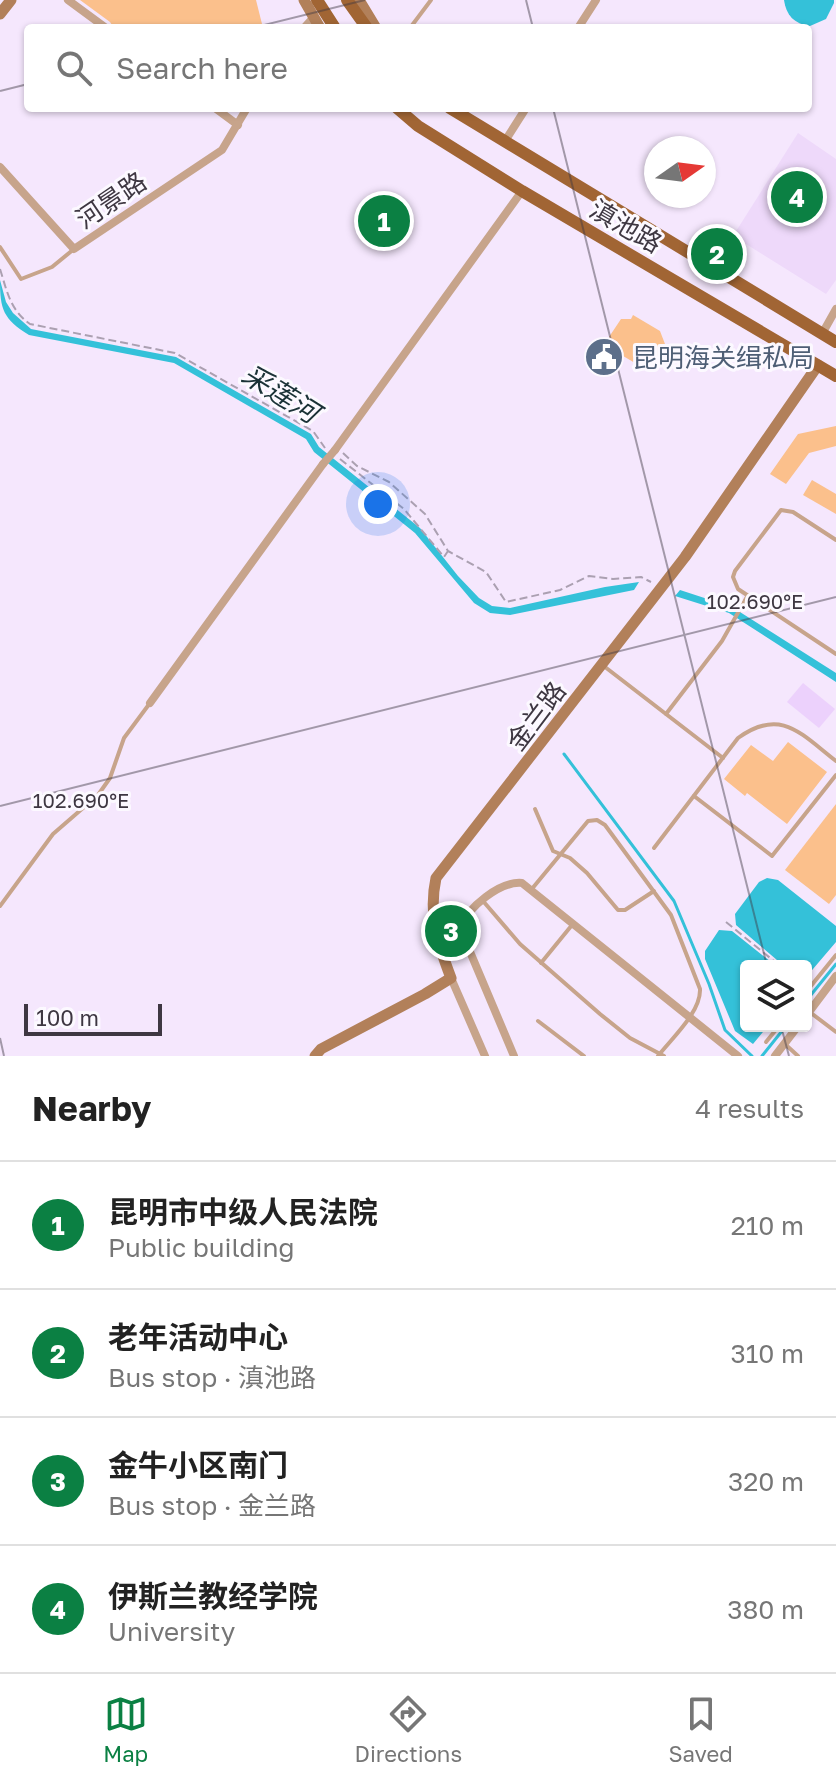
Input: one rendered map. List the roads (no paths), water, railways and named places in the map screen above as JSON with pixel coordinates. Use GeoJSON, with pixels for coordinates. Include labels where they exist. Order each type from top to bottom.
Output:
{"type":"FeatureCollection","features":[{"type":"Feature","properties":{"kind":"main road"},"geometry":{"type":"LineString","coordinates":[[317,0],[332,24]]}},
{"type":"Feature","properties":{"kind":"main road"},"geometry":{"type":"LineString","coordinates":[[353,4],[365,24]]}},
{"type":"Feature","properties":{"kind":"main road","name":"滇池路"},"geometry":{"type":"LineString","coordinates":[[402,112],[418,126],[522,191],[836,376]]}},
{"type":"Feature","properties":{"kind":"main road","name":"滇池路"},"geometry":{"type":"LineString","coordinates":[[457,112],[836,342]]}},
{"type":"Feature","properties":{"kind":"street"},"geometry":{"type":"LineString","coordinates":[[0,14],[11,0]]}},
{"type":"Feature","properties":{"kind":"street"},"geometry":{"type":"LineString","coordinates":[[68,0],[101,24]]}},
{"type":"Feature","properties":{"kind":"street"},"geometry":{"type":"LineString","coordinates":[[304,0],[317,23]]}},
{"type":"Feature","properties":{"kind":"street"},"geometry":{"type":"LineString","coordinates":[[581,24],[596,0]]}},
{"type":"Feature","properties":{"kind":"street"},"geometry":{"type":"LineString","coordinates":[[353,4],[372,24]]}},
{"type":"Feature","properties":{"kind":"street"},"geometry":{"type":"LineString","coordinates":[[220,112],[238,125]]}},
{"type":"Feature","properties":{"kind":"street","name":"河景路"},"geometry":{"type":"LineString","coordinates":[[0,167],[74,249],[222,150],[245,112]]}},
{"type":"Feature","properties":{"kind":"street"},"geometry":{"type":"LineString","coordinates":[[505,141],[523,112]]}},
{"type":"Feature","properties":{"kind":"street"},"geometry":{"type":"LineString","coordinates":[[150,703],[522,191]]}},
{"type":"Feature","properties":{"kind":"street"},"geometry":{"type":"LineString","coordinates":[[822,334],[836,309]]}},
{"type":"Feature","properties":{"kind":"street","name":"金兰路"},"geometry":{"type":"LineString","coordinates":[[451,978],[434,925],[432,909],[436,878],[661,589],[818,365]]}},
{"type":"Feature","properties":{"kind":"street"},"geometry":{"type":"LineString","coordinates":[[514,1056],[460,928],[461,923],[483,901],[508,884],[522,883],[738,1056]]}},
{"type":"Feature","properties":{"kind":"street"},"geometry":{"type":"LineString","coordinates":[[315,1056],[321,1049],[451,978],[485,1056]]}},
{"type":"Feature","properties":{"kind":"street"},"geometry":{"type":"LineString","coordinates":[[812,1009],[835,981]]}},
{"type":"Feature","properties":{"kind":"street"},"geometry":{"type":"LineString","coordinates":[[775,1056],[793,1032]]}},
{"type":"Feature","properties":{"kind":"lane"},"geometry":{"type":"LineString","coordinates":[[413,24],[431,0]]}},
{"type":"Feature","properties":{"kind":"lane"},"geometry":{"type":"LineString","coordinates":[[0,247],[21,279],[52,267],[74,249]]}},
{"type":"Feature","properties":{"kind":"lane"},"geometry":{"type":"LineString","coordinates":[[836,540],[793,512],[781,510],[735,571],[734,584],[836,654]]}},
{"type":"Feature","properties":{"kind":"lane"},"geometry":{"type":"LineString","coordinates":[[666,714],[727,632],[748,595]]}},
{"type":"Feature","properties":{"kind":"lane"},"geometry":{"type":"LineString","coordinates":[[602,665],[723,758]]}},
{"type":"Feature","properties":{"kind":"lane"},"geometry":{"type":"LineString","coordinates":[[0,906],[53,834],[98,795],[110,778],[124,738],[150,703]]}},
{"type":"Feature","properties":{"kind":"lane"},"geometry":{"type":"LineString","coordinates":[[654,848],[738,738],[754,727],[769,723],[786,725],[836,761]]}},
{"type":"Feature","properties":{"kind":"lane"},"geometry":{"type":"LineString","coordinates":[[694,796],[772,856],[836,775]]}},
{"type":"Feature","properties":{"kind":"lane"},"geometry":{"type":"LineString","coordinates":[[535,809],[553,851],[570,858],[587,873],[618,910],[625,910],[654,891]]}},
{"type":"Feature","properties":{"kind":"lane"},"geometry":{"type":"LineString","coordinates":[[483,901],[541,963],[630,1038],[661,1055],[689,1017],[700,997],[700,989],[671,915],[605,825],[597,820],[588,821],[531,890]]}},
{"type":"Feature","properties":{"kind":"lane"},"geometry":{"type":"LineString","coordinates":[[541,963],[573,924]]}},
{"type":"Feature","properties":{"kind":"lane"},"geometry":{"type":"LineString","coordinates":[[812,985],[836,955]]}},
{"type":"Feature","properties":{"kind":"lane"},"geometry":{"type":"LineString","coordinates":[[812,1017],[836,1032]]}},
{"type":"Feature","properties":{"kind":"lane"},"geometry":{"type":"LineString","coordinates":[[538,1021],[584,1056]]}},
{"type":"Feature","properties":{"kind":"lane"},"geometry":{"type":"LineString","coordinates":[[766,1042],[774,1032]]}},
{"type":"Feature","properties":{"kind":"lane"},"geometry":{"type":"LineString","coordinates":[[784,1044],[798,1056]]}},
{"type":"Feature","properties":{"kind":"water"},"geometry":{"type":"Polygon","coordinates":[[[784,0],[834,0],[826,19],[812,25],[799,23],[787,10],[784,0]]]}},
{"type":"Feature","properties":{"kind":"water","name":"采莲河"},"geometry":{"type":"Polygon","coordinates":[[[0,280],[6,302],[31,329],[176,357],[311,434],[319,447],[420,528],[458,576],[479,598],[492,606],[510,608],[639,582],[634,590],[510,615],[490,613],[474,603],[415,533],[314,452],[306,439],[174,363],[29,335],[8,318],[1,299],[0,280]]]}},
{"type":"Feature","properties":{"kind":"water"},"geometry":{"type":"Polygon","coordinates":[[[680,590],[732,607],[836,673],[836,682],[729,613],[675,596],[680,590]]]}},
{"type":"Feature","properties":{"kind":"water"},"geometry":{"type":"Polygon","coordinates":[[[767,878],[778,880],[836,926],[836,942],[812,970],[812,960],[777,960],[736,925],[735,914],[759,882],[767,878]]]}},
{"type":"Feature","properties":{"kind":"water"},"geometry":{"type":"Polygon","coordinates":[[[719,930],[732,931],[768,960],[740,960],[740,1032],[763,1032],[753,1044],[735,1031],[705,959],[705,951],[719,930]]]}},
{"type":"Feature","properties":{"kind":"waterway"},"geometry":{"type":"LineString","coordinates":[[564,754],[674,901],[725,1030],[752,1056]]}},
{"type":"Feature","properties":{"kind":"waterway"},"geometry":{"type":"LineString","coordinates":[[812,994],[836,964]]}},
{"type":"Feature","properties":{"kind":"waterway"},"geometry":{"type":"LineString","coordinates":[[762,1056],[781,1032]]}},
{"type":"Feature","properties":{"kind":"place","name":"伊斯兰教经学院"},"geometry":{"type":"Point","coordinates":[797,197]}},
{"type":"Feature","properties":{"kind":"place","name":"昆明市中级人民法院"},"geometry":{"type":"Point","coordinates":[384,221]}},
{"type":"Feature","properties":{"kind":"place","name":"老年活动中心"},"geometry":{"type":"Point","coordinates":[717,254]}},
{"type":"Feature","properties":{"kind":"place","name":"昆明海关缉私局"},"geometry":{"type":"Point","coordinates":[604,357]}},
{"type":"Feature","properties":{"kind":"place","name":"金牛小区南门"},"geometry":{"type":"Point","coordinates":[451,931]}}]}
